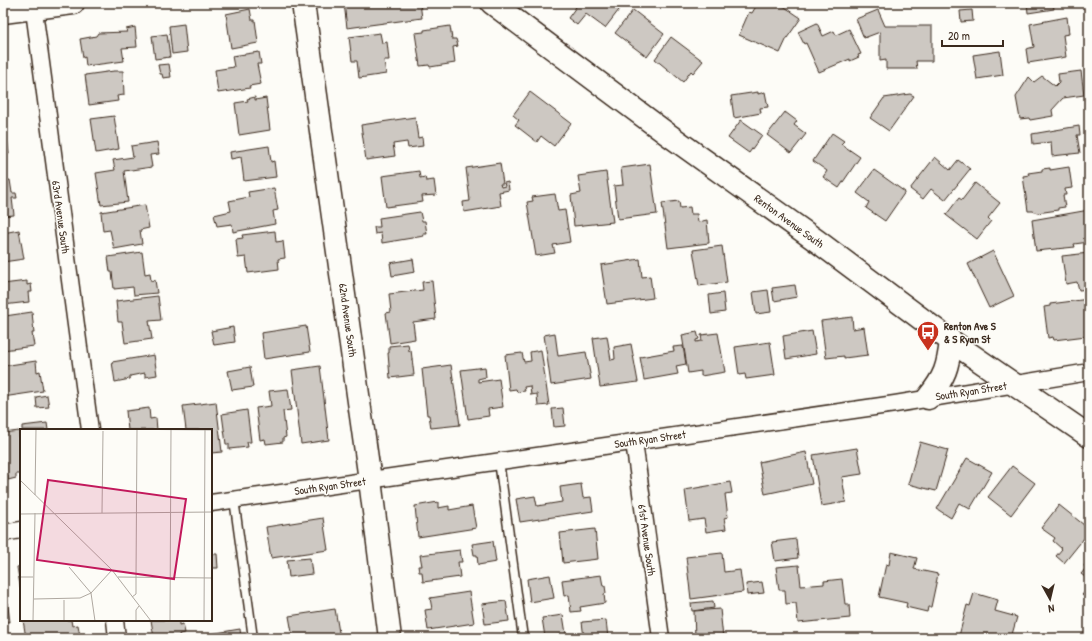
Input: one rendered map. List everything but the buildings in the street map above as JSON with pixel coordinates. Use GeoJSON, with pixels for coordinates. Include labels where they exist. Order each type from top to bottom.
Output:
{"type":"FeatureCollection","features":[{"type":"Feature","properties":{"kind":"main road"},"geometry":{"type":"LineString","coordinates":[[3,12],[33,6],[73,3]]}},
{"type":"Feature","properties":{"kind":"main road","name":"62nd Avenue South"},"geometry":{"type":"LineString","coordinates":[[303,3],[370,480],[390,638]]}},
{"type":"Feature","properties":{"kind":"main road","name":"Renton Avenue South"},"geometry":{"type":"LineString","coordinates":[[495,4],[951,341],[1089,436]]}},
{"type":"Feature","properties":{"kind":"main road"},"geometry":{"type":"LineString","coordinates":[[928,398],[939,384],[948,365],[951,341]]}},
{"type":"Feature","properties":{"kind":"street","name":"63rd Avenue South"},"geometry":{"type":"LineString","coordinates":[[33,6],[90,429]]}},
{"type":"Feature","properties":{"kind":"street","name":"South Ryan Street"},"geometry":{"type":"LineString","coordinates":[[212,503],[634,442],[928,398],[1089,372]]}},
{"type":"Feature","properties":{"kind":"street","name":"61st Avenue South"},"geometry":{"type":"LineString","coordinates":[[634,442],[661,638]]}},
{"type":"Feature","properties":{"kind":"street"},"geometry":{"type":"LineString","coordinates":[[3,533],[20,530]]}},
{"type":"Feature","properties":{"kind":"street"},"geometry":{"type":"LineString","coordinates":[[115,621],[118,638]]}},
{"type":"Feature","properties":{"kind":"lane"},"geometry":{"type":"LineString","coordinates":[[499,462],[523,638]]}},
{"type":"Feature","properties":{"kind":"lane"},"geometry":{"type":"LineString","coordinates":[[234,499],[252,638]]}},
{"type":"Feature","properties":{"kind":"place","name":"Renton Ave S & S Ryan St"},"geometry":{"type":"Point","coordinates":[928,352]}}]}
